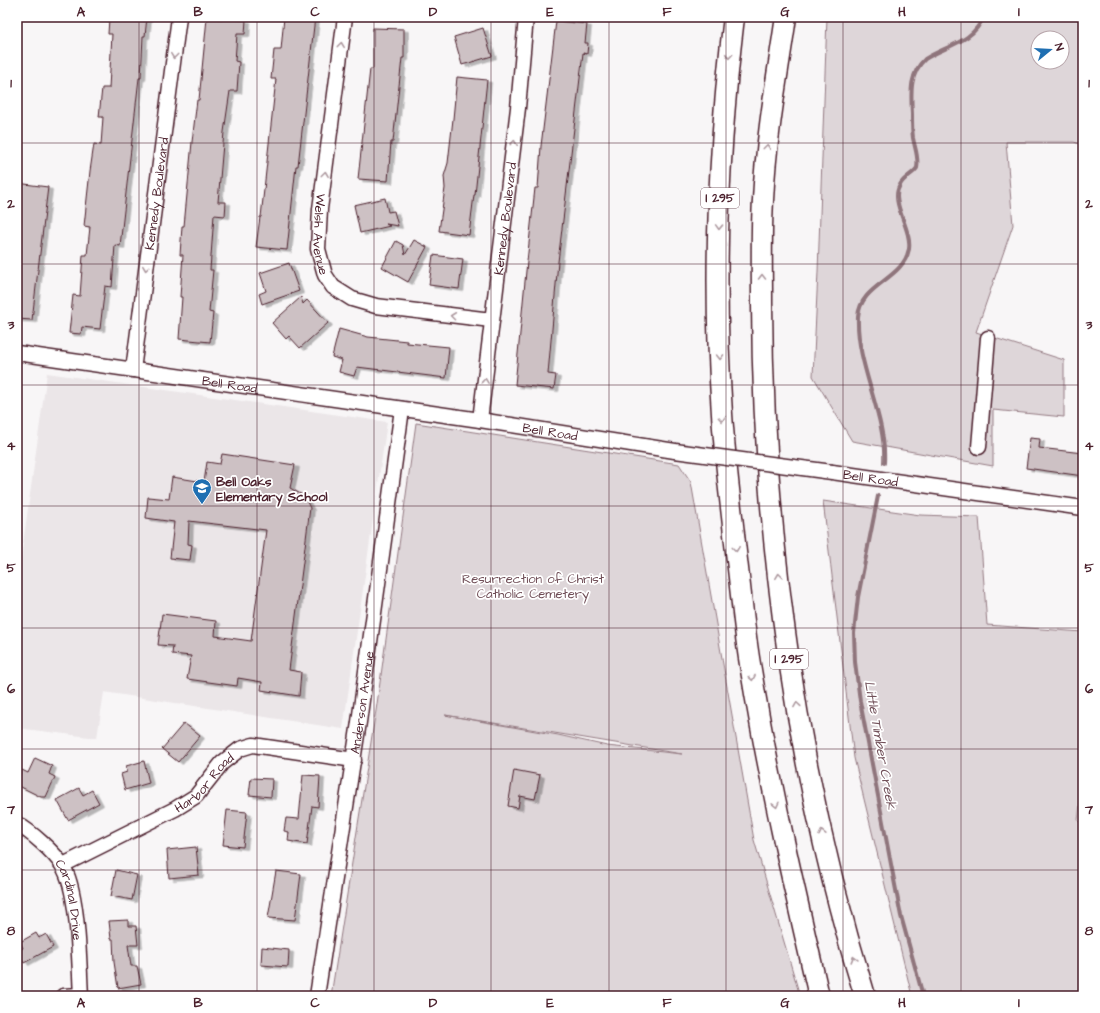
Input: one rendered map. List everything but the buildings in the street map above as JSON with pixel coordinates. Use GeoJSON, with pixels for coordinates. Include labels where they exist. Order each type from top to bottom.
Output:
{"type":"FeatureCollection","features":[{"type":"Feature","properties":{"kind":"highway","name":"I 295"},"geometry":{"type":"LineString","coordinates":[[734,17],[726,89],[720,213],[718,280],[722,415],[750,668],[771,783],[801,916],[827,996]]}},
{"type":"Feature","properties":{"kind":"highway","name":"I 295"},"geometry":{"type":"LineString","coordinates":[[786,17],[770,122],[763,198],[762,364],[767,460],[776,558],[799,717],[827,856],[865,996]]}},
{"type":"Feature","properties":{"kind":"highway"},"geometry":{"type":"LineString","coordinates":[[801,916],[819,996]]}},
{"type":"Feature","properties":{"kind":"street","name":"Kennedy Boulevard"},"geometry":{"type":"LineString","coordinates":[[133,370],[179,17]]}},
{"type":"Feature","properties":{"kind":"street","name":"Welsh Avenue"},"geometry":{"type":"LineString","coordinates":[[345,17],[320,209],[318,249],[325,275],[333,287],[352,299],[376,306],[491,320]]}},
{"type":"Feature","properties":{"kind":"street","name":"Kennedy Boulevard"},"geometry":{"type":"LineString","coordinates":[[480,420],[518,108],[526,17]]}},
{"type":"Feature","properties":{"kind":"street"},"geometry":{"type":"LineString","coordinates":[[979,447],[988,338]]}},
{"type":"Feature","properties":{"kind":"street","name":"Bell Road"},"geometry":{"type":"LineString","coordinates":[[17,353],[480,420],[675,451],[1083,508]]}},
{"type":"Feature","properties":{"kind":"street","name":"Anderson Avenue"},"geometry":{"type":"LineString","coordinates":[[317,996],[354,760],[402,409]]}},
{"type":"Feature","properties":{"kind":"street","name":"Harbor Road"},"geometry":{"type":"LineString","coordinates":[[62,865],[175,809],[196,796],[222,764],[240,749],[253,745],[354,760]]}},
{"type":"Feature","properties":{"kind":"street","name":"Cardinal Drive"},"geometry":{"type":"LineString","coordinates":[[17,824],[33,835],[62,865],[74,896],[81,995]]}},
{"type":"Feature","properties":{"kind":"street"},"geometry":{"type":"LineString","coordinates":[[63,996],[81,995]]}},
{"type":"Feature","properties":{"kind":"shaded area","name":"Bell Oaks Elementary School"},"geometry":{"type":"Polygon","coordinates":[[[47,373],[387,422],[343,729],[104,692],[97,738],[17,728],[17,587],[47,373]]]}},
{"type":"Feature","properties":{"kind":"green space"},"geometry":{"type":"Polygon","coordinates":[[[827,17],[1083,17],[1083,145],[1074,142],[1006,142],[1013,225],[976,332],[1064,360],[1064,417],[993,410],[993,466],[852,441],[813,376],[827,17]]]}},
{"type":"Feature","properties":{"kind":"green space","name":"Resurrection of Christ Catholic Cemetery"},"geometry":{"type":"Polygon","coordinates":[[[416,423],[679,464],[691,482],[754,840],[800,996],[331,996],[377,704],[416,423]],[[445,715],[558,735],[607,746],[682,754],[445,715]]]}},
{"type":"Feature","properties":{"kind":"green space"},"geometry":{"type":"Polygon","coordinates":[[[823,501],[920,515],[979,517],[987,625],[1083,632],[1083,778],[1078,821],[1083,823],[1083,996],[912,996],[854,758],[823,501]]]}},
{"type":"Feature","properties":{"kind":"waterway","name":"Little Timber Creek"},"geometry":{"type":"LineString","coordinates":[[884,463],[884,445],[881,427],[862,354],[858,317],[861,306],[866,297],[873,289],[899,268],[909,249],[909,241],[897,199],[897,192],[902,182],[917,168],[917,157],[912,132],[911,99],[912,84],[916,71],[925,59],[966,38],[979,25],[983,17]]}},
{"type":"Feature","properties":{"kind":"waterway","name":"Little Timber Creek"},"geometry":{"type":"LineString","coordinates":[[878,496],[858,597],[854,633],[855,662],[860,701],[901,916],[923,996]]}},
{"type":"Feature","properties":{"kind":"place","name":"Bell Oaks Elementary School"},"geometry":{"type":"Point","coordinates":[202,505]}}]}
